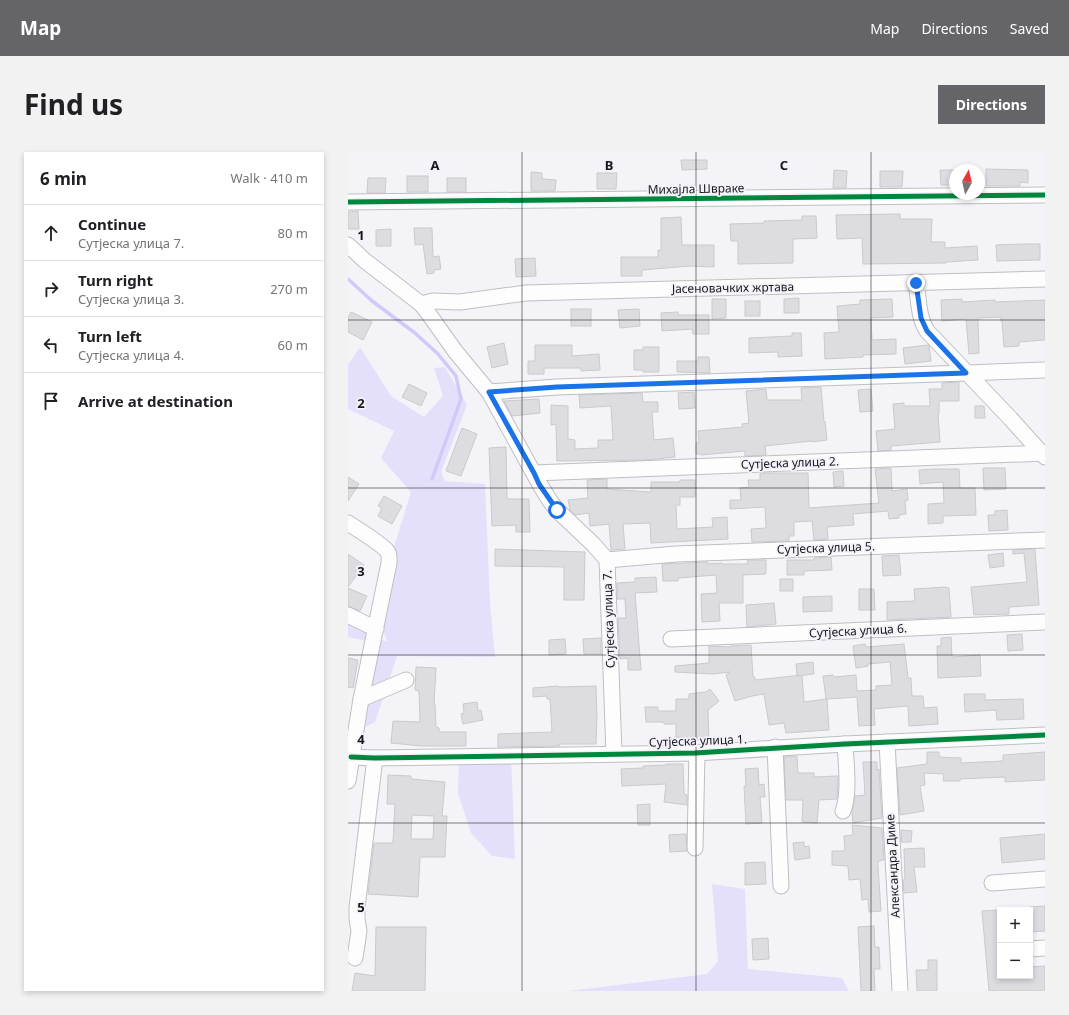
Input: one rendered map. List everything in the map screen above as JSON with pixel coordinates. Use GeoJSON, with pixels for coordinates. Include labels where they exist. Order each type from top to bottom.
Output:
{"type":"FeatureCollection","features":[{"type":"Feature","properties":{"kind":"street","name":"Михајла Швраке"},"geometry":{"type":"LineString","coordinates":[[348,202],[1045,195]]}},
{"type":"Feature","properties":{"kind":"street","name":"Сутјеска улица 7."},"geometry":{"type":"LineString","coordinates":[[348,245],[370,265],[421,304],[455,351],[489,392],[539,484],[557,510],[593,544],[607,560],[614,754]]}},
{"type":"Feature","properties":{"kind":"street","name":"Јасеновачких жртава"},"geometry":{"type":"LineString","coordinates":[[421,304],[433,301],[465,302],[526,293],[1045,279]]}},
{"type":"Feature","properties":{"kind":"street"},"geometry":{"type":"LineString","coordinates":[[916,283],[923,324],[927,331],[1044,454]]}},
{"type":"Feature","properties":{"kind":"street"},"geometry":{"type":"LineString","coordinates":[[489,392],[557,387],[1045,370]]}},
{"type":"Feature","properties":{"kind":"street","name":"Сутјеска улица 2."},"geometry":{"type":"LineString","coordinates":[[534,473],[1044,454]]}},
{"type":"Feature","properties":{"kind":"street"},"geometry":{"type":"LineString","coordinates":[[348,523],[380,544],[387,551],[389,556],[389,563],[376,629],[354,698],[351,757],[348,781]]}},
{"type":"Feature","properties":{"kind":"street","name":"Сутјеска улица 5."},"geometry":{"type":"LineString","coordinates":[[607,560],[676,554],[1045,540]]}},
{"type":"Feature","properties":{"kind":"street"},"geometry":{"type":"LineString","coordinates":[[348,615],[376,629]]}},
{"type":"Feature","properties":{"kind":"street","name":"Сутјеска улица 6."},"geometry":{"type":"LineString","coordinates":[[671,640],[1045,622]]}},
{"type":"Feature","properties":{"kind":"street"},"geometry":{"type":"LineString","coordinates":[[354,698],[406,680]]}},
{"type":"Feature","properties":{"kind":"street","name":"Сутјеска улица 1."},"geometry":{"type":"LineString","coordinates":[[351,757],[375,758],[697,752],[1045,735]]}},
{"type":"Feature","properties":{"kind":"street","name":"Александра Диме"},"geometry":{"type":"LineString","coordinates":[[887,742],[900,991]]}},
{"type":"Feature","properties":{"kind":"street"},"geometry":{"type":"LineString","coordinates":[[843,811],[845,806],[846,790],[845,744]]}},
{"type":"Feature","properties":{"kind":"street"},"geometry":{"type":"LineString","coordinates":[[775,748],[781,886]]}},
{"type":"Feature","properties":{"kind":"street"},"geometry":{"type":"LineString","coordinates":[[695,848],[697,752]]}},
{"type":"Feature","properties":{"kind":"street"},"geometry":{"type":"LineString","coordinates":[[355,958],[359,931],[357,919],[358,908],[375,758]]}},
{"type":"Feature","properties":{"kind":"street"},"geometry":{"type":"LineString","coordinates":[[992,883],[1045,879]]}},
{"type":"Feature","properties":{"kind":"street"},"geometry":{"type":"LineString","coordinates":[[1033,949],[1045,948]]}},
{"type":"Feature","properties":{"kind":"shaded area"},"geometry":{"type":"Polygon","coordinates":[[[360,347],[391,396],[424,417],[443,396],[434,368],[445,367],[467,405],[441,472],[445,481],[485,484],[490,602],[495,657],[397,656],[375,722],[356,732],[373,642],[348,637],[348,621],[387,642],[379,615],[389,563],[411,492],[381,458],[394,431],[348,409],[348,365],[360,347]]]}},
{"type":"Feature","properties":{"kind":"shaded area"},"geometry":{"type":"Polygon","coordinates":[[[511,755],[515,859],[492,856],[471,833],[458,793],[459,756],[511,755]]]}},
{"type":"Feature","properties":{"kind":"shaded area"},"geometry":{"type":"Polygon","coordinates":[[[712,884],[745,889],[748,969],[842,978],[849,991],[568,991],[707,974],[718,961],[712,884]]]}},
{"type":"Feature","properties":{"kind":"building"},"geometry":{"type":"Polygon","coordinates":[[[681,160],[707,160],[707,169],[682,170],[681,160]]]}},
{"type":"Feature","properties":{"kind":"building"},"geometry":{"type":"Polygon","coordinates":[[[986,169],[1028,170],[1028,183],[1020,182],[1020,186],[986,186],[986,169]]]}},
{"type":"Feature","properties":{"kind":"building"},"geometry":{"type":"Polygon","coordinates":[[[834,170],[847,171],[846,188],[833,188],[834,170]]]}},
{"type":"Feature","properties":{"kind":"building"},"geometry":{"type":"Polygon","coordinates":[[[940,170],[949,170],[949,185],[941,185],[940,170]]]}},
{"type":"Feature","properties":{"kind":"building"},"geometry":{"type":"Polygon","coordinates":[[[880,171],[903,171],[902,187],[880,187],[880,171]]]}},
{"type":"Feature","properties":{"kind":"building"},"geometry":{"type":"Polygon","coordinates":[[[531,172],[542,173],[542,179],[556,180],[555,191],[531,191],[531,172]]]}},
{"type":"Feature","properties":{"kind":"building"},"geometry":{"type":"Polygon","coordinates":[[[597,173],[617,173],[616,189],[597,189],[597,173]]]}},
{"type":"Feature","properties":{"kind":"building"},"geometry":{"type":"Polygon","coordinates":[[[407,176],[428,176],[428,192],[407,192],[407,176]]]}},
{"type":"Feature","properties":{"kind":"building"},"geometry":{"type":"Polygon","coordinates":[[[368,178],[386,178],[385,193],[367,193],[368,178]]]}},
{"type":"Feature","properties":{"kind":"building"},"geometry":{"type":"Polygon","coordinates":[[[447,178],[466,178],[466,192],[447,192],[447,178]]]}},
{"type":"Feature","properties":{"kind":"building"},"geometry":{"type":"Polygon","coordinates":[[[358,211],[359,229],[348,229],[348,212],[358,211]]]}},
{"type":"Feature","properties":{"kind":"building"},"geometry":{"type":"Polygon","coordinates":[[[900,214],[900,219],[932,219],[931,242],[945,242],[945,248],[977,246],[978,260],[946,263],[863,264],[862,238],[837,239],[836,215],[900,214]]]}},
{"type":"Feature","properties":{"kind":"building"},"geometry":{"type":"Polygon","coordinates":[[[802,216],[816,216],[817,238],[793,239],[793,263],[738,264],[738,241],[731,241],[730,224],[802,220],[802,216]]]}},
{"type":"Feature","properties":{"kind":"building"},"geometry":{"type":"Polygon","coordinates":[[[681,217],[682,245],[714,245],[714,267],[690,266],[642,270],[642,276],[621,276],[621,257],[658,257],[658,250],[661,250],[661,218],[681,217]]]}},
{"type":"Feature","properties":{"kind":"building"},"geometry":{"type":"Polygon","coordinates":[[[414,228],[432,228],[433,257],[439,256],[441,269],[434,270],[434,273],[427,274],[423,244],[415,245],[414,228]]]}},
{"type":"Feature","properties":{"kind":"building"},"geometry":{"type":"Polygon","coordinates":[[[391,229],[391,246],[376,246],[376,230],[391,229]]]}},
{"type":"Feature","properties":{"kind":"building"},"geometry":{"type":"Polygon","coordinates":[[[1040,244],[1040,260],[997,261],[996,245],[1040,244]]]}},
{"type":"Feature","properties":{"kind":"building"},"geometry":{"type":"Polygon","coordinates":[[[535,258],[536,276],[516,277],[515,259],[535,258]]]}},
{"type":"Feature","properties":{"kind":"building"},"geometry":{"type":"Polygon","coordinates":[[[799,298],[799,313],[784,313],[784,299],[799,298]]]}},
{"type":"Feature","properties":{"kind":"building"},"geometry":{"type":"Polygon","coordinates":[[[712,299],[726,299],[726,318],[712,319],[712,299]]]}},
{"type":"Feature","properties":{"kind":"building"},"geometry":{"type":"Polygon","coordinates":[[[892,299],[893,317],[871,318],[872,340],[896,339],[896,354],[863,355],[863,357],[825,359],[824,333],[839,332],[837,306],[860,304],[860,300],[892,299]]]}},
{"type":"Feature","properties":{"kind":"building"},"geometry":{"type":"Polygon","coordinates":[[[962,299],[962,302],[995,300],[995,302],[1045,300],[1045,340],[1019,342],[1019,346],[1004,347],[1001,317],[978,318],[979,353],[969,354],[966,319],[942,321],[941,300],[962,299]]]}},
{"type":"Feature","properties":{"kind":"building"},"geometry":{"type":"Polygon","coordinates":[[[745,301],[760,301],[760,316],[745,316],[745,301]]]}},
{"type":"Feature","properties":{"kind":"building"},"geometry":{"type":"Polygon","coordinates":[[[571,309],[591,309],[591,326],[571,326],[571,309]]]}},
{"type":"Feature","properties":{"kind":"building"},"geometry":{"type":"Polygon","coordinates":[[[639,309],[640,326],[620,328],[618,310],[639,309]]]}},
{"type":"Feature","properties":{"kind":"building"},"geometry":{"type":"Polygon","coordinates":[[[351,312],[372,322],[363,340],[348,332],[348,318],[351,312]]]}},
{"type":"Feature","properties":{"kind":"building"},"geometry":{"type":"Polygon","coordinates":[[[678,312],[678,315],[709,315],[709,334],[693,334],[692,329],[662,331],[661,313],[678,312]]]}},
{"type":"Feature","properties":{"kind":"building"},"geometry":{"type":"Polygon","coordinates":[[[792,333],[801,333],[802,356],[778,357],[778,352],[749,353],[749,338],[792,336],[792,333]]]}},
{"type":"Feature","properties":{"kind":"building"},"geometry":{"type":"Polygon","coordinates":[[[504,343],[508,364],[492,368],[487,347],[504,343]]]}},
{"type":"Feature","properties":{"kind":"building"},"geometry":{"type":"Polygon","coordinates":[[[535,345],[572,345],[572,356],[599,354],[600,370],[581,371],[581,368],[544,368],[544,374],[528,374],[528,361],[535,361],[535,345]]]}},
{"type":"Feature","properties":{"kind":"building"},"geometry":{"type":"Polygon","coordinates":[[[928,345],[931,361],[905,364],[903,348],[928,345]]]}},
{"type":"Feature","properties":{"kind":"building"},"geometry":{"type":"Polygon","coordinates":[[[643,347],[659,347],[659,372],[643,372],[643,370],[634,370],[634,350],[643,350],[643,347]]]}},
{"type":"Feature","properties":{"kind":"building"},"geometry":{"type":"Polygon","coordinates":[[[698,357],[709,357],[710,373],[677,372],[677,361],[698,361],[698,357]]]}},
{"type":"Feature","properties":{"kind":"building"},"geometry":{"type":"Polygon","coordinates":[[[959,382],[959,401],[939,401],[938,414],[940,442],[891,446],[891,450],[878,451],[876,431],[895,429],[893,404],[904,403],[904,406],[930,406],[929,389],[942,389],[942,383],[959,382]]]}},
{"type":"Feature","properties":{"kind":"building"},"geometry":{"type":"Polygon","coordinates":[[[409,384],[427,393],[421,406],[402,397],[409,384]]]}},
{"type":"Feature","properties":{"kind":"building"},"geometry":{"type":"Polygon","coordinates":[[[821,387],[827,440],[765,446],[766,455],[745,456],[745,451],[701,455],[696,454],[696,443],[699,443],[698,431],[743,427],[742,424],[749,423],[746,391],[766,389],[767,400],[802,400],[801,388],[821,387]]]}},
{"type":"Feature","properties":{"kind":"building"},"geometry":{"type":"Polygon","coordinates":[[[871,389],[873,411],[860,412],[858,390],[871,389]]]}},
{"type":"Feature","properties":{"kind":"building"},"geometry":{"type":"Polygon","coordinates":[[[694,392],[695,408],[679,409],[678,393],[694,392]]]}},
{"type":"Feature","properties":{"kind":"building"},"geometry":{"type":"Polygon","coordinates":[[[642,393],[643,402],[658,402],[658,412],[652,412],[654,440],[673,438],[675,457],[647,460],[557,461],[556,424],[551,425],[551,405],[568,406],[568,439],[575,440],[575,449],[598,448],[598,440],[613,440],[611,406],[580,408],[579,395],[642,393]]]}},
{"type":"Feature","properties":{"kind":"building"},"geometry":{"type":"Polygon","coordinates":[[[539,399],[540,413],[512,416],[504,401],[539,399]]]}},
{"type":"Feature","properties":{"kind":"building"},"geometry":{"type":"Polygon","coordinates":[[[975,406],[984,406],[985,418],[975,418],[975,406]]]}},
{"type":"Feature","properties":{"kind":"building"},"geometry":{"type":"Polygon","coordinates":[[[462,428],[477,434],[461,476],[446,471],[462,428]]]}},
{"type":"Feature","properties":{"kind":"building"},"geometry":{"type":"Polygon","coordinates":[[[506,447],[507,499],[529,499],[530,532],[516,532],[516,525],[492,526],[489,448],[506,447]]]}},
{"type":"Feature","properties":{"kind":"building"},"geometry":{"type":"Polygon","coordinates":[[[891,468],[892,491],[907,489],[908,500],[905,501],[906,514],[899,515],[899,518],[889,519],[888,511],[853,514],[854,525],[827,527],[828,539],[814,540],[812,521],[794,522],[794,536],[789,536],[789,541],[752,542],[751,529],[766,528],[765,507],[730,509],[730,500],[741,500],[740,488],[749,487],[748,480],[760,480],[760,473],[808,473],[809,508],[879,503],[875,469],[891,468]]]}},
{"type":"Feature","properties":{"kind":"building"},"geometry":{"type":"Polygon","coordinates":[[[983,468],[1005,468],[1006,489],[984,490],[983,468]]]}},
{"type":"Feature","properties":{"kind":"building"},"geometry":{"type":"Polygon","coordinates":[[[959,469],[960,488],[975,488],[976,515],[943,516],[943,523],[928,524],[928,504],[944,503],[943,482],[920,484],[919,470],[959,469]]]}},
{"type":"Feature","properties":{"kind":"building"},"geometry":{"type":"Polygon","coordinates":[[[843,471],[844,486],[834,487],[833,472],[843,471]]]}},
{"type":"Feature","properties":{"kind":"building"},"geometry":{"type":"Polygon","coordinates":[[[348,477],[359,484],[348,501],[348,477]]]}},
{"type":"Feature","properties":{"kind":"building"},"geometry":{"type":"Polygon","coordinates":[[[607,479],[607,489],[651,492],[651,482],[680,482],[680,480],[695,480],[695,497],[680,497],[680,505],[676,505],[677,529],[713,527],[712,518],[727,517],[728,539],[651,543],[650,523],[623,524],[625,549],[611,550],[609,524],[590,526],[589,513],[575,515],[570,510],[568,500],[588,498],[587,480],[607,479]]]}},
{"type":"Feature","properties":{"kind":"building"},"geometry":{"type":"Polygon","coordinates":[[[384,496],[402,506],[392,524],[378,516],[382,508],[378,506],[384,496]]]}},
{"type":"Feature","properties":{"kind":"building"},"geometry":{"type":"Polygon","coordinates":[[[1007,510],[1008,530],[989,531],[988,515],[995,515],[995,511],[1007,510]]]}},
{"type":"Feature","properties":{"kind":"building"},"geometry":{"type":"Polygon","coordinates":[[[495,549],[585,552],[584,600],[564,600],[564,567],[495,566],[495,549]]]}},
{"type":"Feature","properties":{"kind":"building"},"geometry":{"type":"Polygon","coordinates":[[[1035,549],[1039,605],[1009,607],[1009,614],[974,615],[971,587],[1027,582],[1024,553],[1013,554],[1013,550],[1035,549]]]}},
{"type":"Feature","properties":{"kind":"building"},"geometry":{"type":"Polygon","coordinates":[[[1003,553],[1004,566],[990,568],[988,555],[1003,553]]]}},
{"type":"Feature","properties":{"kind":"building"},"geometry":{"type":"Polygon","coordinates":[[[348,554],[364,565],[348,587],[348,554]]]}},
{"type":"Feature","properties":{"kind":"building"},"geometry":{"type":"Polygon","coordinates":[[[899,555],[901,575],[883,576],[882,556],[899,555]]]}},
{"type":"Feature","properties":{"kind":"building"},"geometry":{"type":"Polygon","coordinates":[[[831,557],[832,570],[804,571],[804,575],[787,575],[787,560],[814,560],[814,558],[831,557]]]}},
{"type":"Feature","properties":{"kind":"building"},"geometry":{"type":"Polygon","coordinates":[[[747,560],[766,560],[766,574],[743,575],[743,603],[719,603],[720,621],[702,622],[701,594],[717,593],[716,575],[678,578],[678,581],[663,581],[662,564],[708,562],[708,564],[748,564],[747,560]]]}},
{"type":"Feature","properties":{"kind":"building"},"geometry":{"type":"Polygon","coordinates":[[[656,577],[657,592],[635,593],[641,670],[628,670],[628,658],[620,659],[618,618],[626,618],[625,599],[617,599],[617,583],[635,582],[635,578],[656,577]]]}},
{"type":"Feature","properties":{"kind":"building"},"geometry":{"type":"Polygon","coordinates":[[[780,579],[793,579],[793,591],[780,591],[780,579]]]}},
{"type":"Feature","properties":{"kind":"building"},"geometry":{"type":"Polygon","coordinates":[[[348,588],[367,596],[360,611],[348,606],[348,588]]]}},
{"type":"Feature","properties":{"kind":"building"},"geometry":{"type":"Polygon","coordinates":[[[949,588],[951,617],[887,620],[887,602],[915,601],[914,589],[949,588]]]}},
{"type":"Feature","properties":{"kind":"building"},"geometry":{"type":"Polygon","coordinates":[[[859,589],[874,589],[875,610],[859,610],[859,589]]]}},
{"type":"Feature","properties":{"kind":"building"},"geometry":{"type":"Polygon","coordinates":[[[832,596],[832,611],[803,612],[803,597],[832,596]]]}},
{"type":"Feature","properties":{"kind":"building"},"geometry":{"type":"Polygon","coordinates":[[[774,603],[776,624],[747,627],[746,605],[774,603]]]}},
{"type":"Feature","properties":{"kind":"building"},"geometry":{"type":"Polygon","coordinates":[[[1022,634],[1023,650],[1008,651],[1007,635],[1022,634]]]}},
{"type":"Feature","properties":{"kind":"building"},"geometry":{"type":"Polygon","coordinates":[[[951,637],[952,657],[980,655],[981,676],[938,678],[937,646],[941,646],[941,638],[951,637]]]}},
{"type":"Feature","properties":{"kind":"building"},"geometry":{"type":"Polygon","coordinates":[[[601,638],[601,654],[584,654],[583,639],[601,638]]]}},
{"type":"Feature","properties":{"kind":"building"},"geometry":{"type":"Polygon","coordinates":[[[565,639],[566,654],[549,655],[549,640],[565,639]]]}},
{"type":"Feature","properties":{"kind":"building"},"geometry":{"type":"Polygon","coordinates":[[[865,644],[866,647],[904,644],[908,678],[911,678],[912,696],[923,696],[924,708],[937,707],[938,724],[909,726],[908,706],[874,709],[875,725],[859,726],[857,697],[827,699],[829,730],[786,733],[784,723],[769,725],[764,694],[735,701],[726,675],[730,672],[712,674],[675,672],[675,666],[709,663],[709,646],[730,647],[751,645],[753,677],[755,677],[755,680],[802,675],[804,702],[826,699],[823,676],[833,675],[834,677],[856,675],[857,691],[876,690],[876,686],[892,685],[890,662],[868,664],[868,666],[856,668],[853,646],[865,644]]]}},
{"type":"Feature","properties":{"kind":"building"},"geometry":{"type":"Polygon","coordinates":[[[348,658],[358,660],[353,688],[348,687],[348,658]]]}},
{"type":"Feature","properties":{"kind":"building"},"geometry":{"type":"Polygon","coordinates":[[[813,662],[814,674],[797,676],[796,664],[813,662]]]}},
{"type":"Feature","properties":{"kind":"building"},"geometry":{"type":"Polygon","coordinates":[[[416,667],[436,668],[434,704],[436,727],[439,728],[439,732],[466,732],[466,746],[422,746],[391,743],[393,721],[420,722],[419,691],[415,690],[416,667]]]}},
{"type":"Feature","properties":{"kind":"building"},"geometry":{"type":"Polygon","coordinates":[[[558,686],[596,686],[596,744],[498,747],[498,734],[552,732],[550,699],[547,699],[547,696],[533,697],[533,688],[558,686]]]}},
{"type":"Feature","properties":{"kind":"building"},"geometry":{"type":"Polygon","coordinates":[[[710,689],[719,701],[708,710],[709,739],[695,740],[695,738],[676,737],[676,724],[646,722],[645,707],[658,707],[658,711],[676,711],[676,699],[689,699],[689,694],[706,692],[710,689]]]}},
{"type":"Feature","properties":{"kind":"building"},"geometry":{"type":"Polygon","coordinates":[[[964,694],[985,694],[985,700],[1023,699],[1024,719],[997,720],[996,710],[965,712],[964,694]]]}},
{"type":"Feature","properties":{"kind":"building"},"geometry":{"type":"Polygon","coordinates":[[[477,702],[478,711],[481,710],[483,720],[463,724],[461,714],[464,713],[463,704],[477,702]]]}},
{"type":"Feature","properties":{"kind":"building"},"geometry":{"type":"Polygon","coordinates":[[[927,752],[939,752],[939,757],[961,758],[961,763],[1003,761],[1003,755],[1045,752],[1045,780],[1005,782],[1005,777],[943,781],[944,774],[924,773],[925,785],[920,786],[924,811],[900,815],[897,768],[927,764],[927,752]]]}},
{"type":"Feature","properties":{"kind":"building"},"geometry":{"type":"Polygon","coordinates":[[[797,756],[798,773],[814,773],[814,777],[838,776],[837,799],[819,800],[817,823],[802,822],[803,800],[786,800],[784,757],[797,756]]]}},
{"type":"Feature","properties":{"kind":"building"},"geometry":{"type":"Polygon","coordinates":[[[863,762],[877,762],[877,770],[879,769],[882,818],[853,823],[852,812],[855,796],[865,795],[863,762]]]}},
{"type":"Feature","properties":{"kind":"building"},"geometry":{"type":"Polygon","coordinates":[[[683,764],[684,794],[687,795],[687,805],[664,802],[666,784],[622,786],[621,769],[643,768],[643,766],[683,764]]]}},
{"type":"Feature","properties":{"kind":"building"},"geometry":{"type":"Polygon","coordinates":[[[758,768],[759,785],[764,784],[765,797],[760,797],[762,823],[746,824],[744,786],[746,786],[745,769],[758,768]]]}},
{"type":"Feature","properties":{"kind":"building"},"geometry":{"type":"Polygon","coordinates":[[[388,775],[411,776],[411,779],[445,782],[442,816],[447,816],[445,857],[420,857],[418,897],[368,894],[374,843],[393,843],[395,804],[387,804],[388,775]],[[412,815],[411,839],[433,839],[434,816],[412,815]]]}},
{"type":"Feature","properties":{"kind":"building"},"geometry":{"type":"Polygon","coordinates":[[[650,804],[650,825],[638,825],[637,805],[650,804]]]}},
{"type":"Feature","properties":{"kind":"building"},"geometry":{"type":"Polygon","coordinates":[[[852,825],[882,828],[884,860],[878,861],[881,911],[869,912],[868,899],[862,900],[860,879],[849,880],[848,866],[832,865],[832,851],[845,851],[844,836],[853,835],[852,825]]]}},
{"type":"Feature","properties":{"kind":"building"},"geometry":{"type":"Polygon","coordinates":[[[901,830],[912,831],[911,842],[901,842],[901,830]]]}},
{"type":"Feature","properties":{"kind":"building"},"geometry":{"type":"Polygon","coordinates":[[[686,834],[687,851],[670,852],[669,835],[686,834]]]}},
{"type":"Feature","properties":{"kind":"building"},"geometry":{"type":"Polygon","coordinates":[[[1045,834],[1045,859],[1002,863],[1000,838],[1045,834]]]}},
{"type":"Feature","properties":{"kind":"building"},"geometry":{"type":"Polygon","coordinates":[[[804,842],[804,847],[809,846],[810,858],[795,860],[793,843],[804,842]]]}},
{"type":"Feature","properties":{"kind":"building"},"geometry":{"type":"Polygon","coordinates":[[[924,848],[925,867],[914,867],[917,892],[904,893],[904,849],[924,848]]]}},
{"type":"Feature","properties":{"kind":"building"},"geometry":{"type":"Polygon","coordinates":[[[765,862],[766,884],[745,885],[745,863],[765,862]]]}},
{"type":"Feature","properties":{"kind":"building"},"geometry":{"type":"Polygon","coordinates":[[[1045,906],[1045,931],[1033,932],[1033,907],[1030,907],[1045,906]]]}},
{"type":"Feature","properties":{"kind":"building"},"geometry":{"type":"Polygon","coordinates":[[[997,910],[997,979],[1033,979],[1033,967],[1045,966],[1045,991],[989,991],[982,911],[997,910]]]}},
{"type":"Feature","properties":{"kind":"building"},"geometry":{"type":"Polygon","coordinates":[[[874,926],[875,947],[879,947],[880,969],[874,969],[875,991],[861,991],[858,927],[874,926]]]}},
{"type":"Feature","properties":{"kind":"building"},"geometry":{"type":"Polygon","coordinates":[[[376,927],[426,927],[425,991],[352,991],[355,973],[375,976],[376,927]]]}},
{"type":"Feature","properties":{"kind":"building"},"geometry":{"type":"Polygon","coordinates":[[[768,938],[769,959],[753,960],[752,939],[768,938]]]}},
{"type":"Feature","properties":{"kind":"building"},"geometry":{"type":"Polygon","coordinates":[[[928,960],[937,960],[937,991],[917,991],[916,970],[928,970],[928,960]]]}},
{"type":"Feature","properties":{"kind":"waterway"},"geometry":{"type":"LineString","coordinates":[[348,279],[372,301],[415,333],[438,354],[456,376],[461,399],[432,479]]}},
{"type":"Feature","properties":{"kind":"cycle path"},"geometry":{"type":"LineString","coordinates":[[348,202],[1045,195]]}},
{"type":"Feature","properties":{"kind":"cycle path"},"geometry":{"type":"LineString","coordinates":[[351,757],[375,758],[695,753],[845,744],[1045,735]]}},
{"type":"Feature","properties":{"kind":"route"},"geometry":{"type":"LineString","coordinates":[[557,510],[539,484],[489,392],[557,387],[966,373],[947,354],[927,331],[923,324],[916,283]]}}]}
